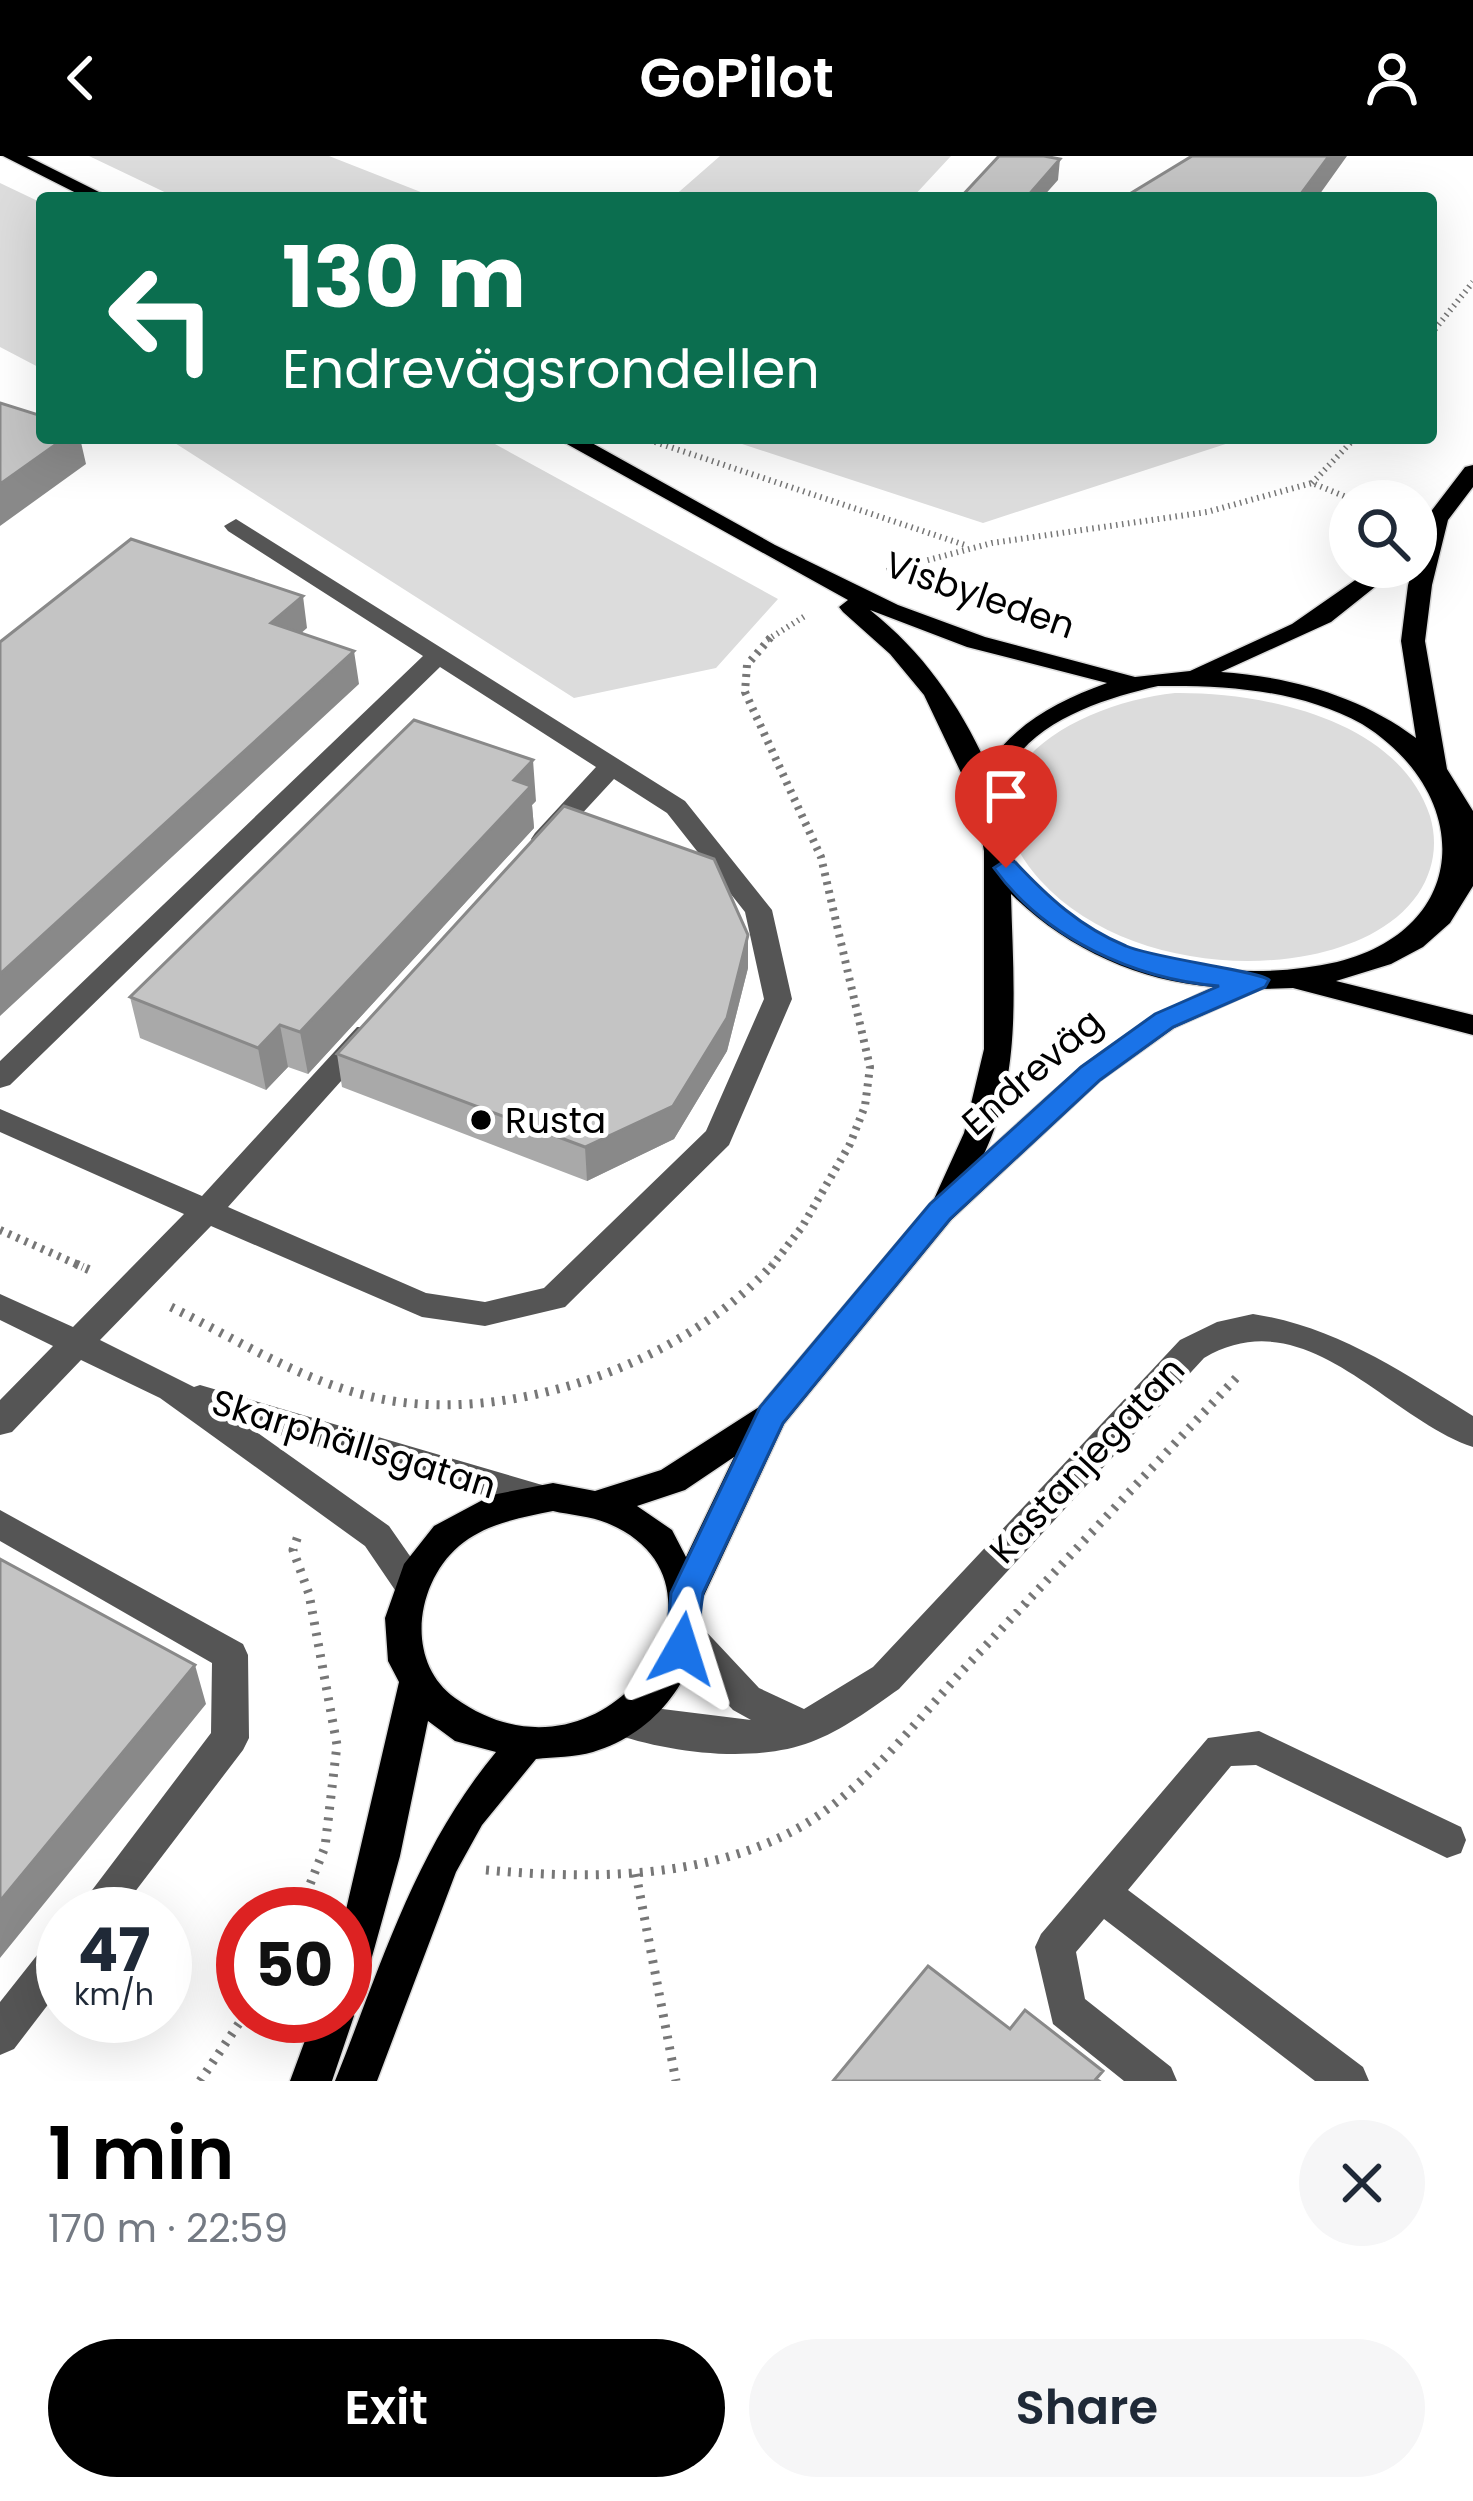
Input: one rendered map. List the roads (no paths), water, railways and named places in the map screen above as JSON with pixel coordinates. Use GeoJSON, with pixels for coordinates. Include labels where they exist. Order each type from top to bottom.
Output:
{"type":"FeatureCollection","features":[{"type":"Feature","properties":{"kind":"main road"},"geometry":{"type":"LineString","coordinates":[[12,156],[87,192]]}},
{"type":"Feature","properties":{"kind":"main road","name":"Visbyleden"},"geometry":{"type":"LineString","coordinates":[[578,444],[803,571],[961,638],[1136,682]]}},
{"type":"Feature","properties":{"kind":"main road"},"geometry":{"type":"LineString","coordinates":[[1434,770],[1413,641],[1420,585],[1438,522],[1473,472]]}},
{"type":"Feature","properties":{"kind":"main road","name":"Visbyleden"},"geometry":{"type":"LineString","coordinates":[[803,571],[877,626],[923,672],[953,718],[988,801]]}},
{"type":"Feature","properties":{"kind":"main road"},"geometry":{"type":"LineString","coordinates":[[1180,678],[1262,651],[1322,621],[1362,588]]}},
{"type":"Feature","properties":{"kind":"main road"},"geometry":{"type":"LineString","coordinates":[[1271,980],[1365,964],[1426,931],[1460,886],[1470,840],[1456,801],[1434,770],[1386,730],[1323,700],[1253,682],[1180,678],[1136,682],[1073,700],[1040,719],[1003,757],[988,801],[997,850],[1033,900],[1093,942],[1171,970],[1271,980],[1473,1024]]}},
{"type":"Feature","properties":{"kind":"main road","name":"Endreväg"},"geometry":{"type":"LineString","coordinates":[[940,1212],[979,1133],[999,1049],[997,850]]}},
{"type":"Feature","properties":{"kind":"main road","name":"Endreväg"},"geometry":{"type":"LineString","coordinates":[[687,1593],[771,1416],[940,1212],[1091,1073],[1164,1021],[1271,980]]}},
{"type":"Feature","properties":{"kind":"main road","name":"Endreväg"},"geometry":{"type":"LineString","coordinates":[[600,1504],[673,1480],[771,1416]]}},
{"type":"Feature","properties":{"kind":"main road"},"geometry":{"type":"LineString","coordinates":[[537,1497],[600,1504],[652,1532],[670,1555],[687,1593],[687,1636],[660,1689],[622,1720],[576,1738],[526,1743],[492,1737],[461,1724],[417,1682],[401,1640],[410,1582],[426,1556],[461,1524],[505,1503],[537,1497]]}},
{"type":"Feature","properties":{"kind":"main road"},"geometry":{"type":"LineString","coordinates":[[372,1888],[417,1682]]}},
{"type":"Feature","properties":{"kind":"main road"},"geometry":{"type":"LineString","coordinates":[[356,2081],[440,1864],[469,1813],[526,1743]]}},
{"type":"Feature","properties":{"kind":"main road"},"geometry":{"type":"LineString","coordinates":[[311,2081],[324,2043]]}},
{"type":"Feature","properties":{"kind":"street"},"geometry":{"type":"LineString","coordinates":[[0,1120],[422,1305],[485,1314],[554,1298],[718,1137],[778,1000],[758,910],[676,807],[236,526]]}},
{"type":"Feature","properties":{"kind":"street"},"geometry":{"type":"LineString","coordinates":[[0,1078],[439,655]]}},
{"type":"Feature","properties":{"kind":"street"},"geometry":{"type":"LineString","coordinates":[[518,868],[612,765]]}},
{"type":"Feature","properties":{"kind":"street"},"geometry":{"type":"LineString","coordinates":[[0,1422],[207,1210],[394,1004]]}},
{"type":"Feature","properties":{"kind":"street","name":"Skarphällsgatan"},"geometry":{"type":"LineString","coordinates":[[0,1306],[172,1389],[377,1536],[410,1582]]}},
{"type":"Feature","properties":{"kind":"street","name":"Kastanjegatan"},"geometry":{"type":"LineString","coordinates":[[622,1720],[752,1739],[805,1728],[838,1714],[886,1678],[1192,1349],[1224,1331],[1251,1327],[1290,1334],[1345,1356],[1473,1432]]}},
{"type":"Feature","properties":{"kind":"street","name":"Skarphällsgatan"},"geometry":{"type":"LineString","coordinates":[[172,1389],[537,1497]]}},
{"type":"Feature","properties":{"kind":"street"},"geometry":{"type":"LineString","coordinates":[[0,1524],[230,1655],[230,1738],[115,1887]]}},
{"type":"Feature","properties":{"kind":"street"},"geometry":{"type":"LineString","coordinates":[[687,1636],[746,1699],[805,1728]]}},
{"type":"Feature","properties":{"kind":"street"},"geometry":{"type":"LineString","coordinates":[[1156,2081],[1067,2010],[1055,1947],[1221,1750],[1258,1748],[1447,1840]]}},
{"type":"Feature","properties":{"kind":"street"},"geometry":{"type":"LineString","coordinates":[[1100,1893],[1348,2081]]}},
{"type":"Feature","properties":{"kind":"street"},"geometry":{"type":"LineString","coordinates":[[0,2035],[36,1988]]}},
{"type":"Feature","properties":{"kind":"place","name":"Rusta"},"geometry":{"type":"Point","coordinates":[481,1120]}}]}
